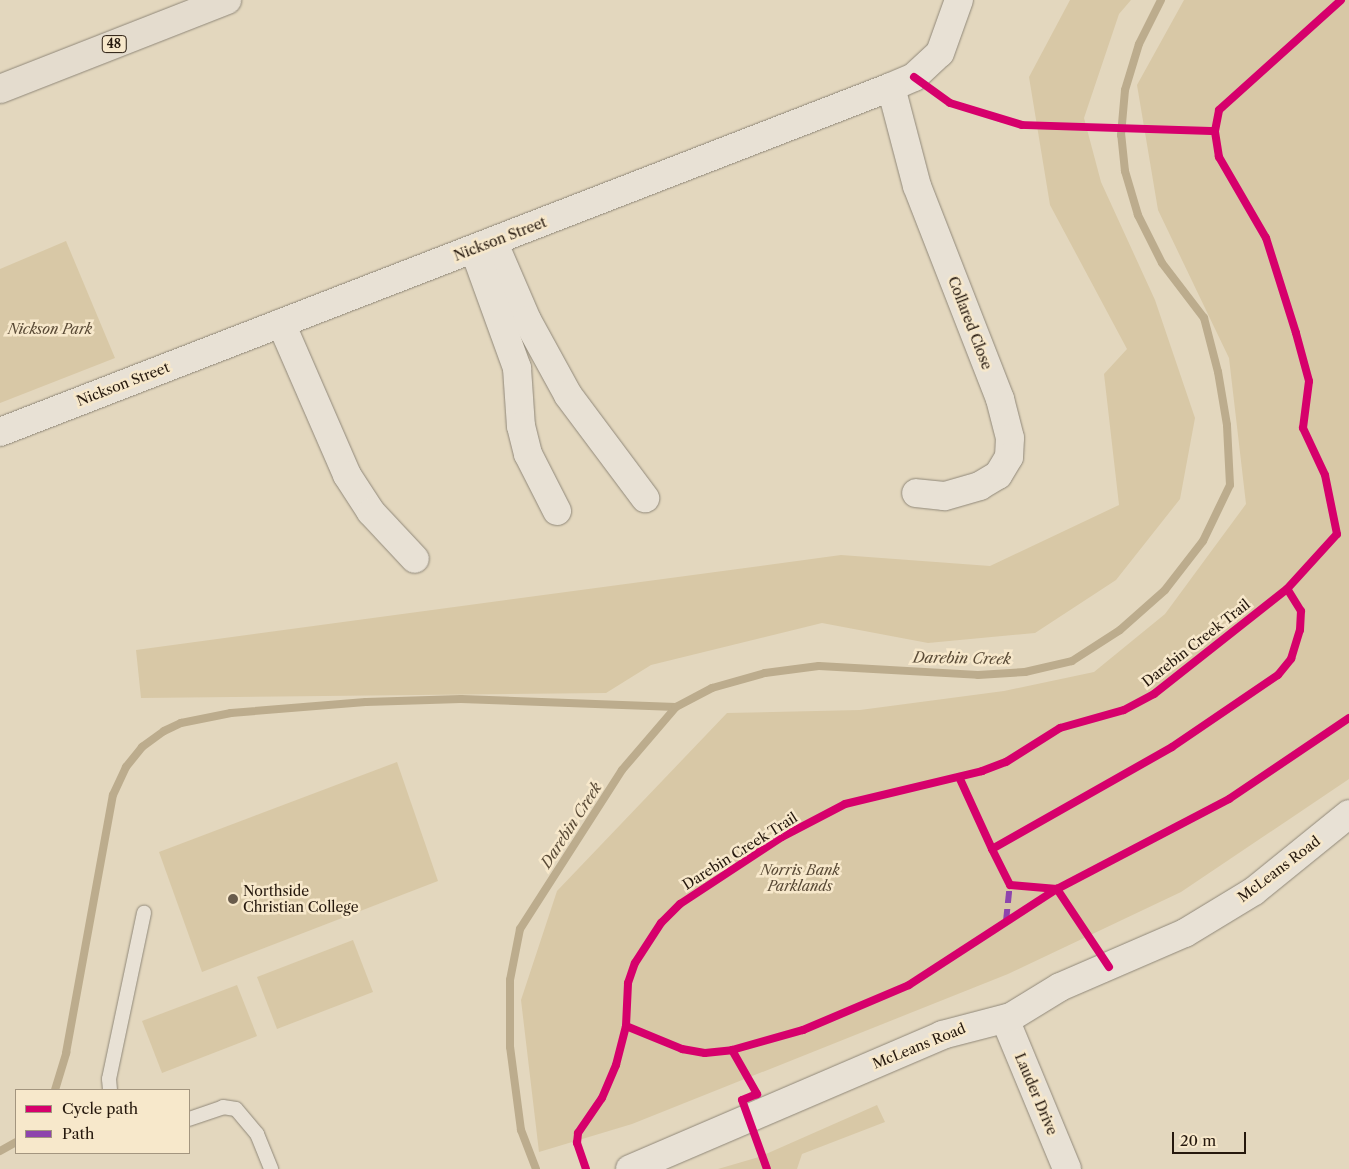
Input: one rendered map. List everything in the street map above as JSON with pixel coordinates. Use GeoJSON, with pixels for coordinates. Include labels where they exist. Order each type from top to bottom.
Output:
{"type":"FeatureCollection","features":[{"type":"Feature","properties":{"kind":"main road","name":"48"},"geometry":{"type":"LineString","coordinates":[[0,88],[227,0]]}},
{"type":"Feature","properties":{"kind":"street","name":"Nickson Street"},"geometry":{"type":"LineString","coordinates":[[0,432],[892,87],[914,77],[940,53],[959,0]]}},
{"type":"Feature","properties":{"kind":"street","name":"Collared Close"},"geometry":{"type":"LineString","coordinates":[[892,87],[918,186],[1000,399],[1010,438],[1009,457],[998,474],[980,486],[944,496],[916,493]]}},
{"type":"Feature","properties":{"kind":"street"},"geometry":{"type":"LineString","coordinates":[[483,245],[568,395],[645,498]]}},
{"type":"Feature","properties":{"kind":"street"},"geometry":{"type":"LineString","coordinates":[[483,245],[517,368],[521,426],[528,454],[557,511]]}},
{"type":"Feature","properties":{"kind":"street"},"geometry":{"type":"LineString","coordinates":[[282,323],[346,475],[371,512],[415,559]]}},
{"type":"Feature","properties":{"kind":"street","name":"McLeans Road"},"geometry":{"type":"LineString","coordinates":[[630,1169],[942,1035],[1005,1019],[1060,987],[1146,951],[1220,913],[1292,863],[1349,814]]}},
{"type":"Feature","properties":{"kind":"street","name":"Lauder Drive"},"geometry":{"type":"LineString","coordinates":[[1005,1019],[1067,1169]]}},
{"type":"Feature","properties":{"kind":"lane"},"geometry":{"type":"LineString","coordinates":[[110,1089],[109,1079],[144,913]]}},
{"type":"Feature","properties":{"kind":"lane"},"geometry":{"type":"LineString","coordinates":[[190,1119],[222,1108],[236,1109],[257,1134],[271,1169]]}},
{"type":"Feature","properties":{"kind":"green space"},"geometry":{"type":"Polygon","coordinates":[[[1070,0],[1131,0],[1119,14],[1084,118],[1101,182],[1155,300],[1195,418],[1180,499],[1116,580],[1035,633],[928,643],[822,623],[651,665],[606,693],[141,698],[136,650],[841,555],[990,566],[1119,505],[1104,374],[1127,349],[1050,205],[1029,77],[1070,0]]]}},
{"type":"Feature","properties":{"kind":"green space","name":"Norris Bank Parklands"},"geometry":{"type":"Polygon","coordinates":[[[1184,0],[1349,0],[1349,779],[1181,892],[1008,974],[632,1124],[539,1152],[521,1000],[557,891],[727,713],[860,710],[1004,691],[1094,672],[1165,614],[1246,504],[1229,358],[1158,210],[1137,85],[1184,0]]]}},
{"type":"Feature","properties":{"kind":"green space","name":"Nickson Park"},"geometry":{"type":"Polygon","coordinates":[[[66,241],[115,358],[0,403],[0,269],[66,241]]]}},
{"type":"Feature","properties":{"kind":"green space"},"geometry":{"type":"Polygon","coordinates":[[[397,762],[438,881],[202,972],[159,852],[397,762]]]}},
{"type":"Feature","properties":{"kind":"green space"},"geometry":{"type":"Polygon","coordinates":[[[353,940],[373,992],[277,1029],[257,977],[353,940]]]}},
{"type":"Feature","properties":{"kind":"green space"},"geometry":{"type":"Polygon","coordinates":[[[237,985],[257,1036],[162,1073],[142,1021],[237,985]]]}},
{"type":"Feature","properties":{"kind":"green space"},"geometry":{"type":"Polygon","coordinates":[[[877,1105],[885,1122],[802,1154],[797,1169],[718,1169],[759,1157],[877,1105]]]}},
{"type":"Feature","properties":{"kind":"waterway","name":"Darebin Creek"},"geometry":{"type":"LineString","coordinates":[[536,1169],[521,1130],[510,1047],[510,980],[520,929],[622,770],[676,707],[712,688],[765,673],[819,666],[978,675],[1025,672],[1072,661],[1120,630],[1165,590],[1203,541],[1230,485],[1227,425],[1218,372],[1204,318],[1162,263],[1138,215],[1125,171],[1121,135],[1125,90],[1139,44],[1161,0]]}},
{"type":"Feature","properties":{"kind":"waterway"},"geometry":{"type":"LineString","coordinates":[[55,1089],[66,1053],[113,795],[126,767],[142,747],[164,731],[181,723],[231,713],[366,702],[461,699],[676,707]]}},
{"type":"Feature","properties":{"kind":"waterway"},"geometry":{"type":"LineString","coordinates":[[0,1151],[15,1143]]}},
{"type":"Feature","properties":{"kind":"marked path"},"geometry":{"type":"LineString","coordinates":[[1006,921],[1010,885]]}},
{"type":"Feature","properties":{"kind":"cycle path","name":"Darebin Creek Trail"},"geometry":{"type":"LineString","coordinates":[[586,1169],[577,1143],[578,1133],[602,1098],[616,1065],[626,1026],[628,983],[635,963],[661,923],[680,904],[782,837],[845,804],[982,771],[1006,762],[1060,728],[1124,710],[1154,694],[1287,589],[1337,534],[1325,475],[1303,428],[1309,381],[1296,333],[1266,238],[1219,157],[1215,131],[1219,110],[1341,0]]}},
{"type":"Feature","properties":{"kind":"cycle path"},"geometry":{"type":"LineString","coordinates":[[914,77],[950,103],[1022,125],[1215,131]]}},
{"type":"Feature","properties":{"kind":"cycle path"},"geometry":{"type":"LineString","coordinates":[[1109,967],[1057,889],[1010,885],[992,849],[1172,747],[1278,675],[1291,659],[1300,630],[1301,611],[1287,589]]}},
{"type":"Feature","properties":{"kind":"cycle path"},"geometry":{"type":"LineString","coordinates":[[626,1026],[682,1049],[705,1053],[732,1050],[803,1030],[909,985],[1057,889],[1229,799],[1349,718]]}},
{"type":"Feature","properties":{"kind":"cycle path"},"geometry":{"type":"LineString","coordinates":[[960,779],[992,849]]}},
{"type":"Feature","properties":{"kind":"cycle path"},"geometry":{"type":"LineString","coordinates":[[732,1050],[757,1094],[742,1100],[767,1169]]}},
{"type":"Feature","properties":{"kind":"place","name":"Northside Christian College"},"geometry":{"type":"Point","coordinates":[233,899]}}]}
